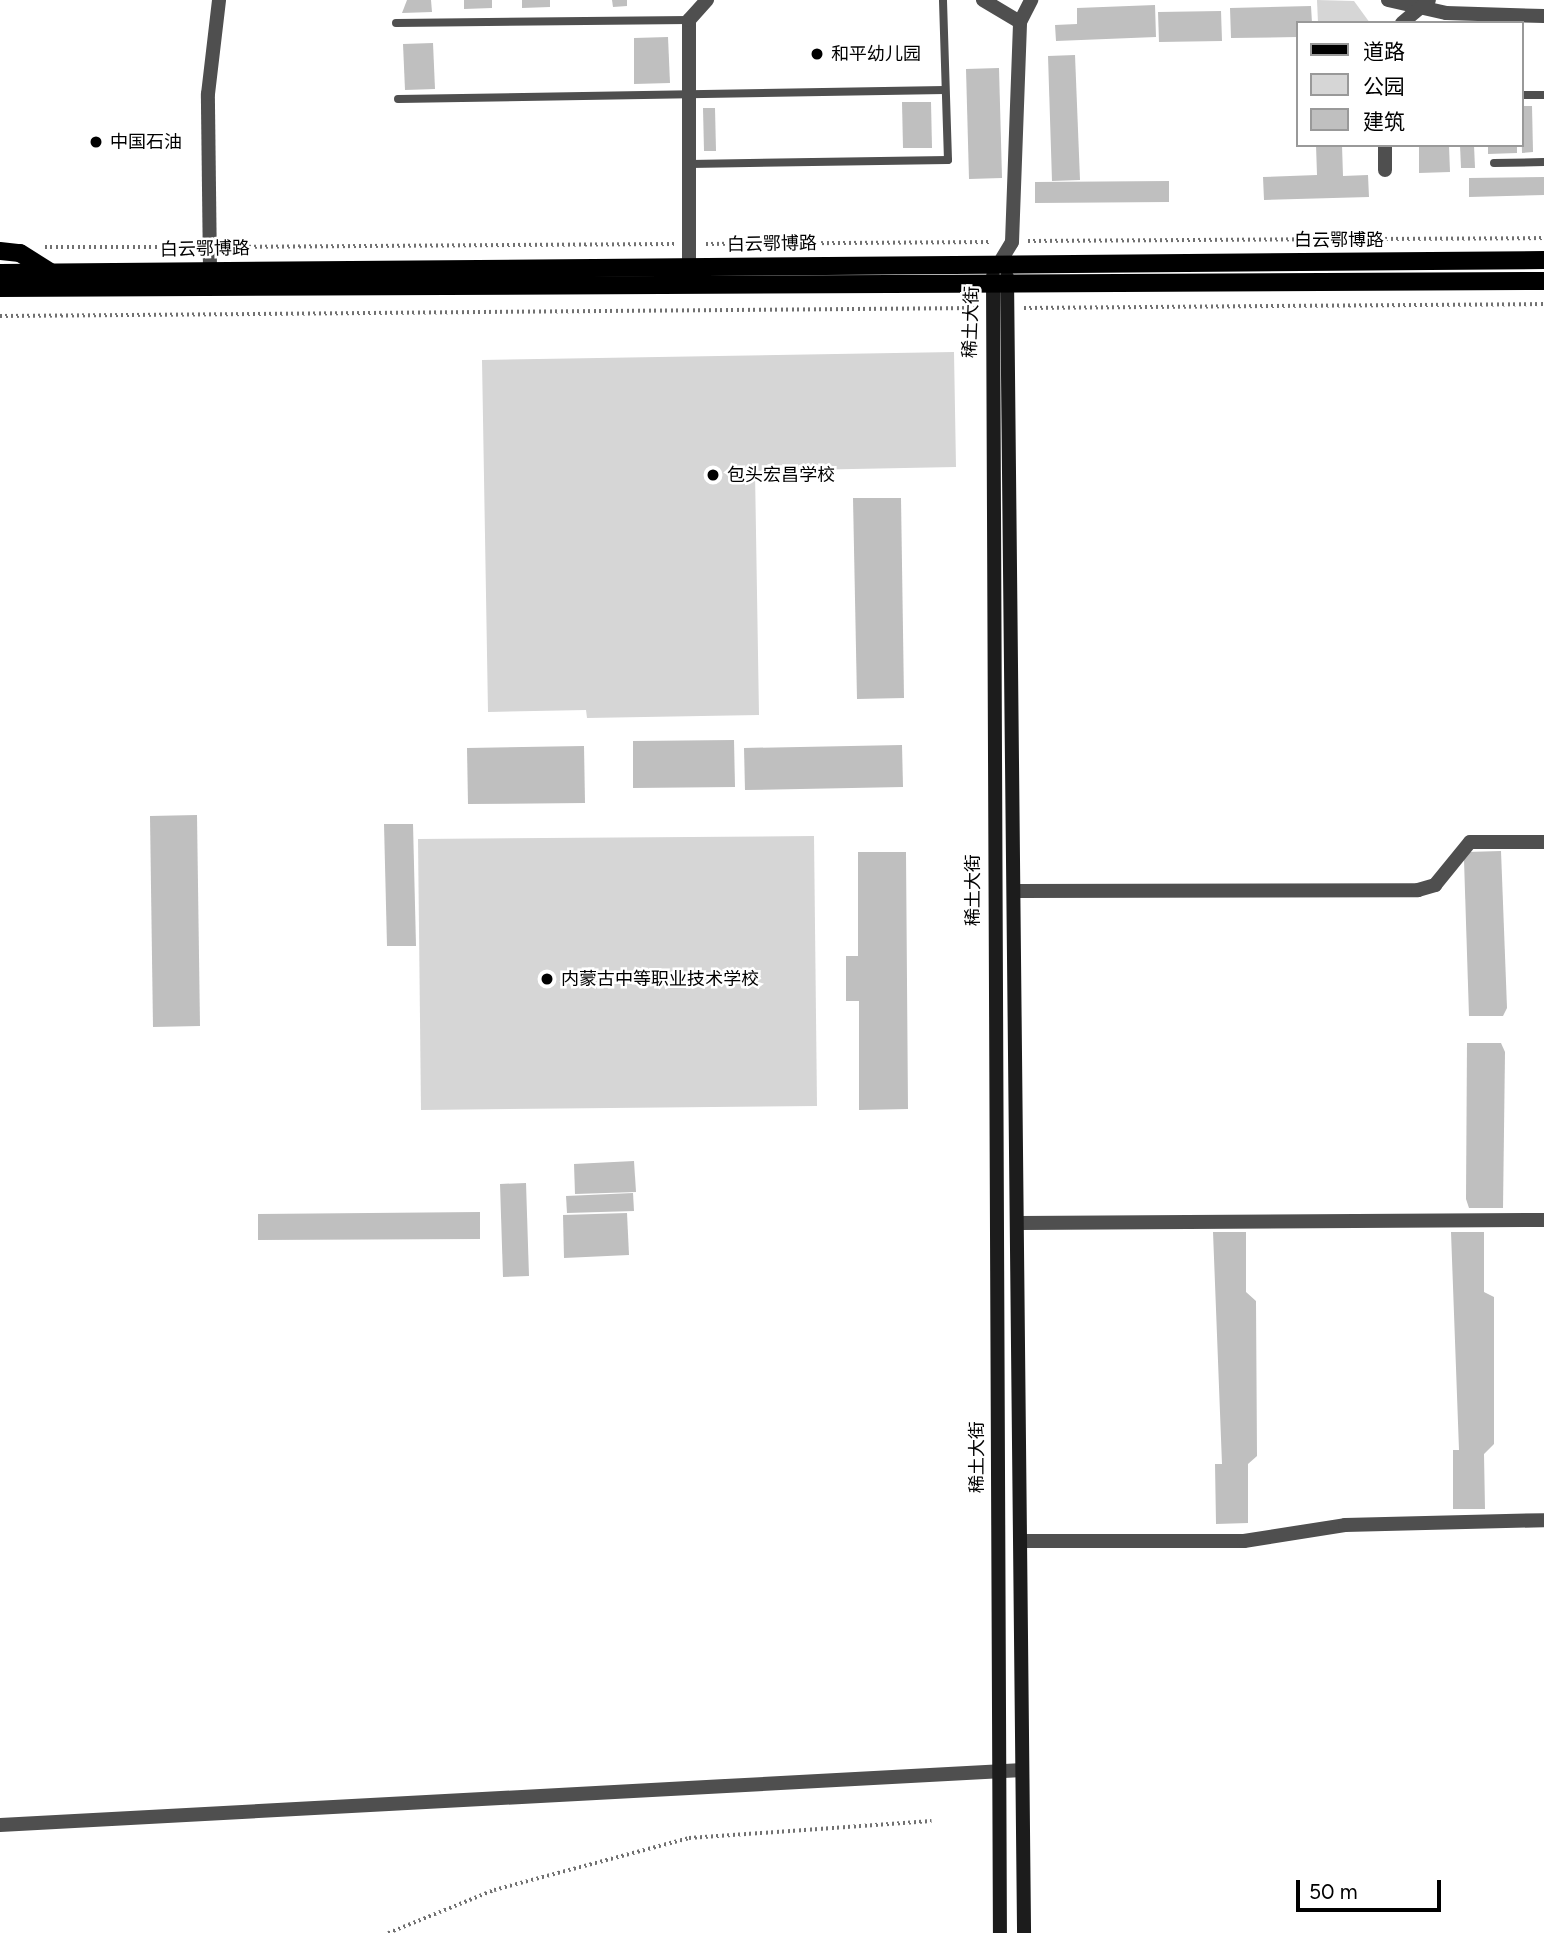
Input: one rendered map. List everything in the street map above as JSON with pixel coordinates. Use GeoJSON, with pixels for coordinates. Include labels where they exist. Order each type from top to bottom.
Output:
{"type":"FeatureCollection","features":[{"type":"Feature","properties":{"kind":"main road"},"geometry":{"type":"LineString","coordinates":[[0,251],[20,253],[51,272]]}},
{"type":"Feature","properties":{"kind":"main road","name":"白云鄂博路"},"geometry":{"type":"LineString","coordinates":[[0,273],[1000,262],[1544,260]]}},
{"type":"Feature","properties":{"kind":"main road","name":"稀土大街"},"geometry":{"type":"LineString","coordinates":[[1000,262],[1012,284],[1024,1933]]}},
{"type":"Feature","properties":{"kind":"main road","name":"稀土大街"},"geometry":{"type":"LineString","coordinates":[[1000,262],[988,285],[1000,1933]]}},
{"type":"Feature","properties":{"kind":"main road"},"geometry":{"type":"LineString","coordinates":[[0,288],[1544,281]]}},
{"type":"Feature","properties":{"kind":"street"},"geometry":{"type":"LineString","coordinates":[[210,270],[208,94],[219,0]]}},
{"type":"Feature","properties":{"kind":"street"},"geometry":{"type":"LineString","coordinates":[[689,266],[689,20],[707,0]]}},
{"type":"Feature","properties":{"kind":"street"},"geometry":{"type":"LineString","coordinates":[[983,0],[1020,22]]}},
{"type":"Feature","properties":{"kind":"street"},"geometry":{"type":"LineString","coordinates":[[1000,262],[1012,242],[1020,22],[1031,0]]}},
{"type":"Feature","properties":{"kind":"street"},"geometry":{"type":"LineString","coordinates":[[1388,0],[1544,16]]}},
{"type":"Feature","properties":{"kind":"street"},"geometry":{"type":"LineString","coordinates":[[1404,21],[1423,4]]}},
{"type":"Feature","properties":{"kind":"street"},"geometry":{"type":"LineString","coordinates":[[1385,147],[1385,170]]}},
{"type":"Feature","properties":{"kind":"street"},"geometry":{"type":"LineString","coordinates":[[1016,891],[1418,890],[1435,885],[1470,842],[1544,842]]}},
{"type":"Feature","properties":{"kind":"street"},"geometry":{"type":"LineString","coordinates":[[1018,1223],[1544,1220]]}},
{"type":"Feature","properties":{"kind":"street"},"geometry":{"type":"LineString","coordinates":[[1021,1541],[1244,1541],[1345,1525],[1544,1520]]}},
{"type":"Feature","properties":{"kind":"street"},"geometry":{"type":"LineString","coordinates":[[0,1825],[1023,1770]]}},
{"type":"Feature","properties":{"kind":"lane"},"geometry":{"type":"LineString","coordinates":[[690,164],[948,160],[943,0]]}},
{"type":"Feature","properties":{"kind":"lane"},"geometry":{"type":"LineString","coordinates":[[397,23],[689,20]]}},
{"type":"Feature","properties":{"kind":"lane"},"geometry":{"type":"LineString","coordinates":[[398,99],[946,90]]}},
{"type":"Feature","properties":{"kind":"lane"},"geometry":{"type":"LineString","coordinates":[[1523,95],[1544,95]]}},
{"type":"Feature","properties":{"kind":"lane"},"geometry":{"type":"LineString","coordinates":[[1494,163],[1544,162]]}},
{"type":"Feature","properties":{"kind":"path"},"geometry":{"type":"LineString","coordinates":[[20,253],[48,246],[1544,238]]}},
{"type":"Feature","properties":{"kind":"path"},"geometry":{"type":"LineString","coordinates":[[1012,308],[1544,303]]}},
{"type":"Feature","properties":{"kind":"path"},"geometry":{"type":"LineString","coordinates":[[0,316],[988,308]]}},
{"type":"Feature","properties":{"kind":"path"},"geometry":{"type":"LineString","coordinates":[[388,1933],[494,1891],[689,1838],[931,1821]]}},
{"type":"Feature","properties":{"kind":"green space"},"geometry":{"type":"Polygon","coordinates":[[[1317,0],[1354,1],[1369,21],[1318,21],[1317,0]]]}},
{"type":"Feature","properties":{"kind":"green space"},"geometry":{"type":"Polygon","coordinates":[[[954,352],[956,467],[755,471],[759,715],[587,718],[586,710],[488,712],[482,360],[954,352]]]}},
{"type":"Feature","properties":{"kind":"green space"},"geometry":{"type":"Polygon","coordinates":[[[814,836],[817,1106],[421,1110],[418,839],[814,836]]]}},
{"type":"Feature","properties":{"kind":"building"},"geometry":{"type":"Polygon","coordinates":[[[407,0],[431,0],[432,12],[402,13],[407,0]]]}},
{"type":"Feature","properties":{"kind":"building"},"geometry":{"type":"Polygon","coordinates":[[[464,0],[492,0],[492,8],[464,9],[464,0]]]}},
{"type":"Feature","properties":{"kind":"building"},"geometry":{"type":"Polygon","coordinates":[[[522,0],[550,0],[550,7],[522,8],[522,0]]]}},
{"type":"Feature","properties":{"kind":"building"},"geometry":{"type":"Polygon","coordinates":[[[612,0],[627,0],[627,6],[613,7],[612,0]]]}},
{"type":"Feature","properties":{"kind":"building"},"geometry":{"type":"Polygon","coordinates":[[[1155,5],[1156,37],[1056,41],[1055,25],[1077,24],[1077,8],[1155,5]]]}},
{"type":"Feature","properties":{"kind":"building"},"geometry":{"type":"Polygon","coordinates":[[[1311,6],[1312,21],[1296,21],[1296,37],[1231,38],[1230,8],[1311,6]]]}},
{"type":"Feature","properties":{"kind":"building"},"geometry":{"type":"Polygon","coordinates":[[[1221,11],[1222,41],[1159,42],[1158,12],[1221,11]]]}},
{"type":"Feature","properties":{"kind":"building"},"geometry":{"type":"Polygon","coordinates":[[[668,37],[670,83],[634,84],[634,38],[668,37]]]}},
{"type":"Feature","properties":{"kind":"building"},"geometry":{"type":"Polygon","coordinates":[[[433,43],[435,89],[405,90],[403,44],[433,43]]]}},
{"type":"Feature","properties":{"kind":"building"},"geometry":{"type":"Polygon","coordinates":[[[1075,55],[1080,180],[1052,181],[1048,56],[1075,55]]]}},
{"type":"Feature","properties":{"kind":"building"},"geometry":{"type":"Polygon","coordinates":[[[999,68],[1002,178],[969,179],[966,69],[999,68]]]}},
{"type":"Feature","properties":{"kind":"building"},"geometry":{"type":"Polygon","coordinates":[[[902,102],[931,102],[932,148],[903,148],[902,102]]]}},
{"type":"Feature","properties":{"kind":"building"},"geometry":{"type":"Polygon","coordinates":[[[1523,106],[1532,106],[1533,152],[1522,153],[1523,106]]]}},
{"type":"Feature","properties":{"kind":"building"},"geometry":{"type":"Polygon","coordinates":[[[703,108],[715,108],[716,151],[704,151],[703,108]]]}},
{"type":"Feature","properties":{"kind":"building"},"geometry":{"type":"Polygon","coordinates":[[[1316,147],[1342,147],[1343,176],[1368,175],[1369,197],[1264,200],[1263,177],[1317,175],[1316,147]]]}},
{"type":"Feature","properties":{"kind":"building"},"geometry":{"type":"Polygon","coordinates":[[[1419,147],[1449,147],[1450,172],[1419,173],[1419,147]]]}},
{"type":"Feature","properties":{"kind":"building"},"geometry":{"type":"Polygon","coordinates":[[[1460,147],[1474,147],[1475,168],[1461,168],[1460,147]]]}},
{"type":"Feature","properties":{"kind":"building"},"geometry":{"type":"Polygon","coordinates":[[[1488,147],[1517,147],[1517,153],[1488,154],[1488,147]]]}},
{"type":"Feature","properties":{"kind":"building"},"geometry":{"type":"Polygon","coordinates":[[[1544,177],[1544,195],[1469,197],[1469,178],[1544,177]]]}},
{"type":"Feature","properties":{"kind":"building"},"geometry":{"type":"Polygon","coordinates":[[[1169,181],[1169,202],[1035,203],[1035,182],[1169,181]]]}},
{"type":"Feature","properties":{"kind":"building"},"geometry":{"type":"Polygon","coordinates":[[[853,498],[901,498],[904,698],[857,699],[853,498]]]}},
{"type":"Feature","properties":{"kind":"building"},"geometry":{"type":"Polygon","coordinates":[[[734,740],[735,787],[633,788],[633,741],[734,740]]]}},
{"type":"Feature","properties":{"kind":"building"},"geometry":{"type":"Polygon","coordinates":[[[902,745],[903,787],[745,790],[744,748],[902,745]]]}},
{"type":"Feature","properties":{"kind":"building"},"geometry":{"type":"Polygon","coordinates":[[[584,746],[585,803],[468,804],[467,748],[584,746]]]}},
{"type":"Feature","properties":{"kind":"building"},"geometry":{"type":"Polygon","coordinates":[[[197,815],[200,1026],[153,1027],[150,816],[197,815]]]}},
{"type":"Feature","properties":{"kind":"building"},"geometry":{"type":"Polygon","coordinates":[[[384,824],[413,824],[416,946],[387,946],[384,824]]]}},
{"type":"Feature","properties":{"kind":"building"},"geometry":{"type":"Polygon","coordinates":[[[1501,851],[1507,1008],[1503,1016],[1469,1016],[1464,860],[1467,852],[1501,851]]]}},
{"type":"Feature","properties":{"kind":"building"},"geometry":{"type":"Polygon","coordinates":[[[858,852],[906,852],[908,1109],[859,1110],[859,1001],[846,1001],[846,956],[858,956],[858,852]]]}},
{"type":"Feature","properties":{"kind":"building"},"geometry":{"type":"Polygon","coordinates":[[[1467,1043],[1501,1043],[1505,1052],[1503,1208],[1469,1208],[1466,1199],[1467,1043]]]}},
{"type":"Feature","properties":{"kind":"building"},"geometry":{"type":"Polygon","coordinates":[[[634,1161],[636,1192],[575,1194],[574,1164],[634,1161]]]}},
{"type":"Feature","properties":{"kind":"building"},"geometry":{"type":"Polygon","coordinates":[[[526,1183],[529,1276],[503,1277],[500,1184],[526,1183]]]}},
{"type":"Feature","properties":{"kind":"building"},"geometry":{"type":"Polygon","coordinates":[[[633,1193],[634,1211],[567,1213],[566,1196],[633,1193]]]}},
{"type":"Feature","properties":{"kind":"building"},"geometry":{"type":"Polygon","coordinates":[[[480,1212],[480,1239],[258,1240],[258,1214],[480,1212]]]}},
{"type":"Feature","properties":{"kind":"building"},"geometry":{"type":"Polygon","coordinates":[[[627,1213],[629,1255],[564,1258],[563,1215],[627,1213]]]}},
{"type":"Feature","properties":{"kind":"building"},"geometry":{"type":"Polygon","coordinates":[[[1213,1232],[1246,1232],[1246,1292],[1256,1301],[1257,1456],[1248,1464],[1248,1523],[1216,1524],[1215,1464],[1222,1464],[1213,1232]]]}},
{"type":"Feature","properties":{"kind":"building"},"geometry":{"type":"Polygon","coordinates":[[[1451,1232],[1484,1232],[1484,1292],[1494,1297],[1494,1444],[1484,1454],[1485,1509],[1453,1509],[1453,1450],[1459,1450],[1451,1232]]]}},
{"type":"Feature","properties":{"kind":"place","name":"和平幼儿园"},"geometry":{"type":"Point","coordinates":[817,54]}},
{"type":"Feature","properties":{"kind":"place","name":"中国石油"},"geometry":{"type":"Point","coordinates":[96,142]}},
{"type":"Feature","properties":{"kind":"place","name":"包头宏昌学校"},"geometry":{"type":"Point","coordinates":[713,475]}},
{"type":"Feature","properties":{"kind":"place","name":"内蒙古中等职业技术学校"},"geometry":{"type":"Point","coordinates":[547,979]}}]}
